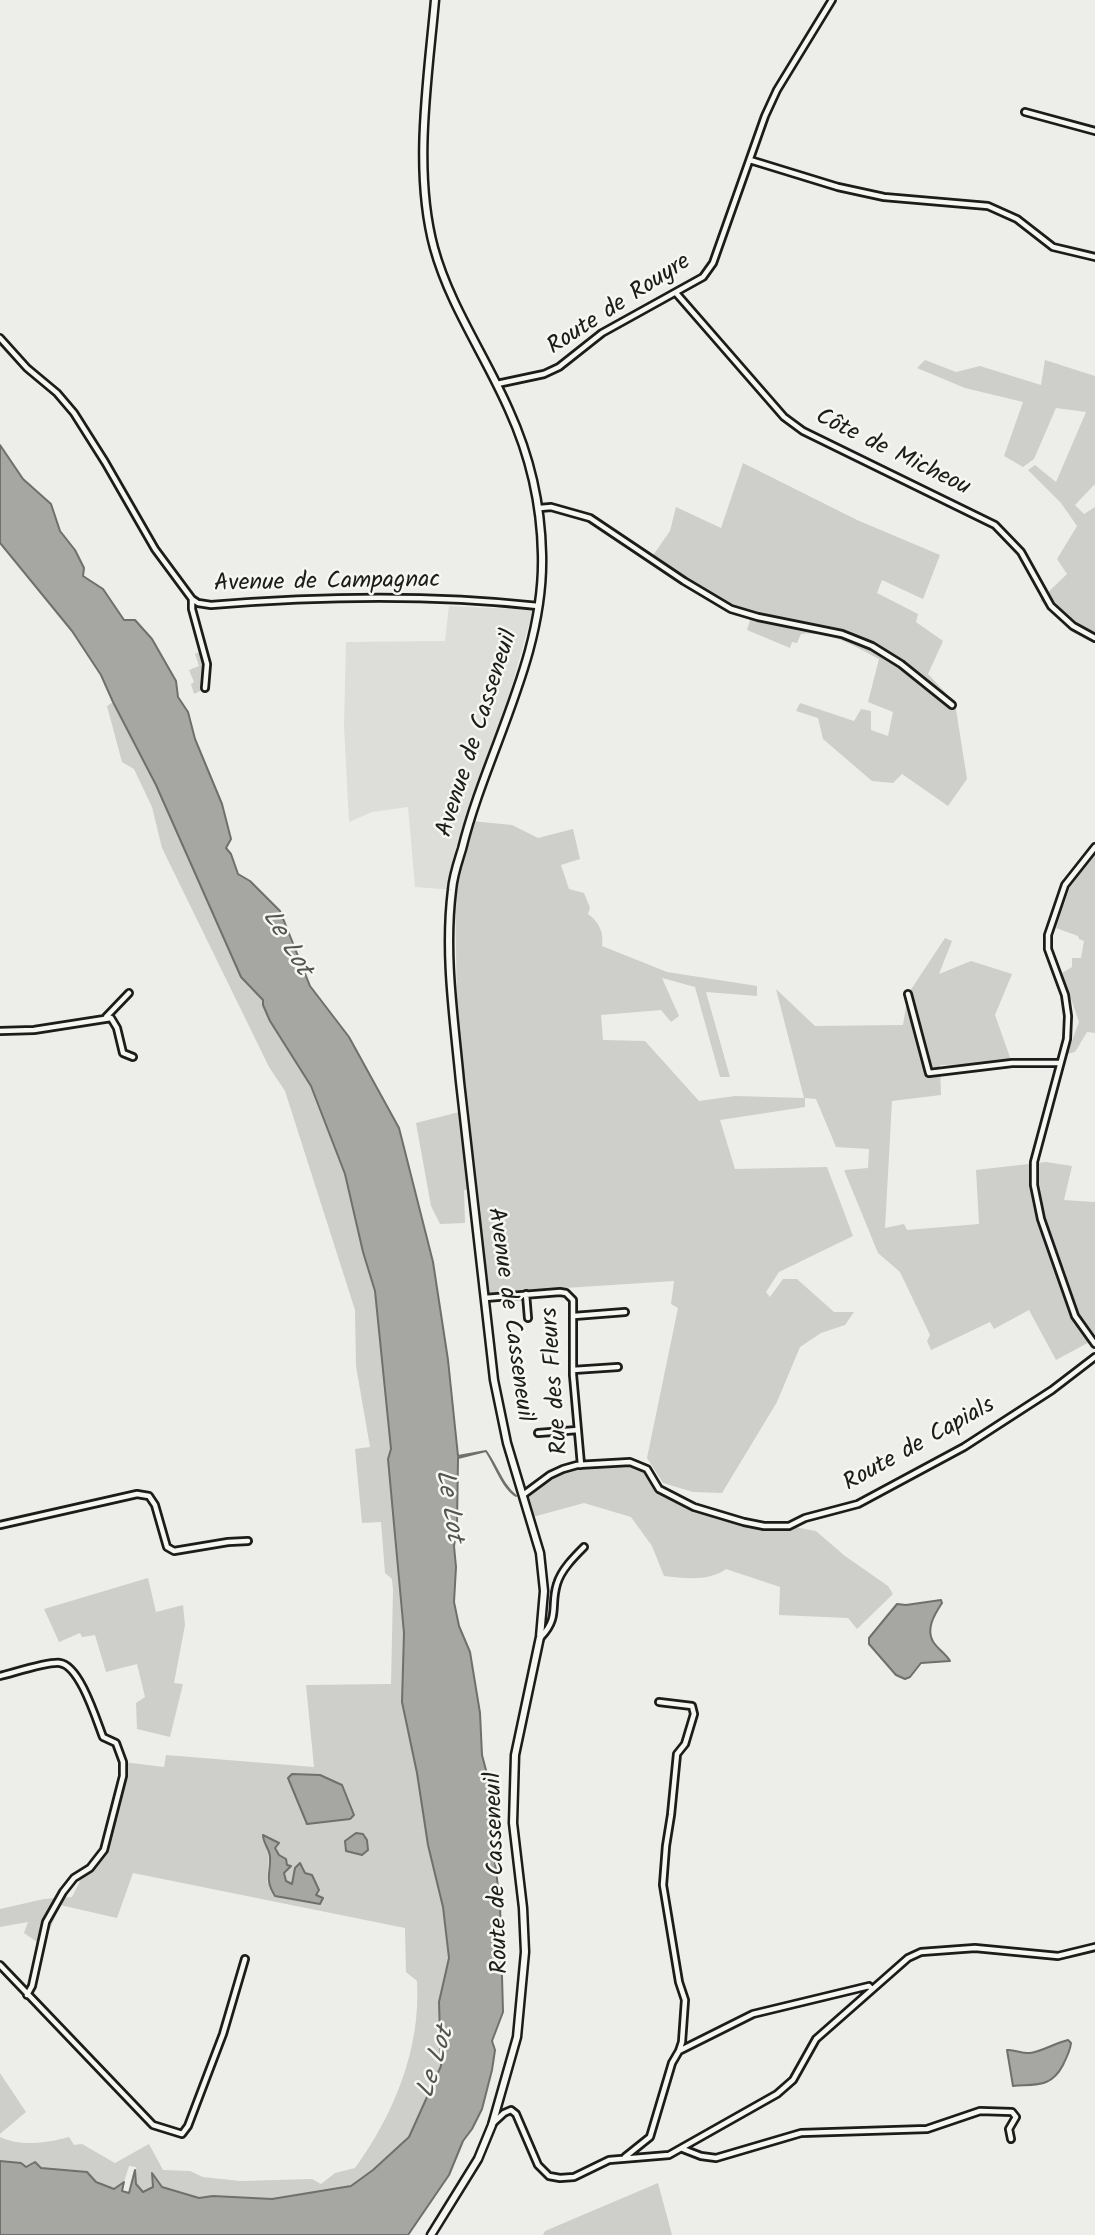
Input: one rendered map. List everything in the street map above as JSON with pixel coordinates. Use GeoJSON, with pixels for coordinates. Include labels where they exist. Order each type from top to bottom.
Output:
{"type":"FeatureCollection","features":[{"type":"Feature","properties":{"kind":"main road","name":"Avenue de Casseneuil"},"geometry":{"type":"LineString","coordinates":[[435,0],[427,92],[424,187],[434,247],[449,292],[510,411],[532,472],[540,508],[543,558],[539,606],[529,654],[468,825],[452,889],[448,969],[495,1382],[507,1443],[523,1496]]}},
{"type":"Feature","properties":{"kind":"main road","name":"Route de Casseneuil"},"geometry":{"type":"LineString","coordinates":[[431,2235],[478,2159],[492,2125],[517,2037],[524,1952],[523,1908],[513,1823],[515,1755],[540,1637],[544,1591],[540,1553],[523,1496]]}},
{"type":"Feature","properties":{"kind":"street","name":"Route de Rouyre"},"geometry":{"type":"LineString","coordinates":[[496,384],[544,374],[559,367],[602,333],[703,277],[713,263],[769,107],[832,0]]}},
{"type":"Feature","properties":{"kind":"street"},"geometry":{"type":"LineString","coordinates":[[1025,112],[1095,131]]}},
{"type":"Feature","properties":{"kind":"street"},"geometry":{"type":"LineString","coordinates":[[750,160],[838,187],[884,197],[988,206],[1017,219],[1053,247],[1095,257]]}},
{"type":"Feature","properties":{"kind":"street","name":"Côte de Micheou"},"geometry":{"type":"LineString","coordinates":[[676,293],[784,417],[803,431],[995,525],[1021,552],[1051,606],[1073,626],[1095,638]]}},
{"type":"Feature","properties":{"kind":"street","name":"Avenue de Campagnac"},"geometry":{"type":"LineString","coordinates":[[0,338],[74,414],[106,462],[155,550],[192,599],[198,603],[211,605],[317,597],[414,597],[539,606]]}},
{"type":"Feature","properties":{"kind":"street"},"geometry":{"type":"LineString","coordinates":[[540,508],[551,507],[590,518],[731,609],[842,634],[872,646],[901,664],[952,705]]}},
{"type":"Feature","properties":{"kind":"street"},"geometry":{"type":"LineString","coordinates":[[192,599],[192,609],[207,664],[205,688]]}},
{"type":"Feature","properties":{"kind":"street"},"geometry":{"type":"LineString","coordinates":[[1095,847],[1065,886],[1048,935],[1048,949],[1065,995],[1067,1039],[1034,1162],[1034,1185],[1041,1219],[1075,1316],[1095,1344]]}},
{"type":"Feature","properties":{"kind":"street"},"geometry":{"type":"LineString","coordinates":[[105,1018],[130,993]]}},
{"type":"Feature","properties":{"kind":"street"},"geometry":{"type":"LineString","coordinates":[[908,994],[929,1073],[1012,1063],[1060,1063]]}},
{"type":"Feature","properties":{"kind":"street"},"geometry":{"type":"LineString","coordinates":[[0,1031],[34,1030],[111,1018],[123,1053],[133,1057]]}},
{"type":"Feature","properties":{"kind":"street","name":"Rue des Fleurs"},"geometry":{"type":"LineString","coordinates":[[485,1298],[560,1292],[566,1293],[573,1300],[573,1370],[581,1465]]}},
{"type":"Feature","properties":{"kind":"street"},"geometry":{"type":"LineString","coordinates":[[526,1294],[528,1318]]}},
{"type":"Feature","properties":{"kind":"street"},"geometry":{"type":"LineString","coordinates":[[574,1316],[625,1312]]}},
{"type":"Feature","properties":{"kind":"street","name":"Route de Capials"},"geometry":{"type":"LineString","coordinates":[[523,1496],[551,1475],[564,1469],[581,1465],[630,1462],[647,1469],[659,1489],[694,1507],[764,1526],[789,1525],[858,1504],[964,1447],[1052,1390],[1095,1357]]}},
{"type":"Feature","properties":{"kind":"street"},"geometry":{"type":"LineString","coordinates":[[573,1370],[618,1367]]}},
{"type":"Feature","properties":{"kind":"street"},"geometry":{"type":"LineString","coordinates":[[538,1433],[578,1430]]}},
{"type":"Feature","properties":{"kind":"street"},"geometry":{"type":"LineString","coordinates":[[0,1525],[137,1494],[149,1496],[155,1504],[167,1546],[174,1551],[248,1541]]}},
{"type":"Feature","properties":{"kind":"street"},"geometry":{"type":"LineString","coordinates":[[540,1637],[551,1626],[557,1581],[584,1547]]}},
{"type":"Feature","properties":{"kind":"street"},"geometry":{"type":"LineString","coordinates":[[0,1676],[58,1662],[67,1665],[77,1676],[103,1737],[116,1743],[123,1762],[119,1799],[104,1850],[90,1868],[74,1878],[47,1922],[32,1986],[27,1995]]}},
{"type":"Feature","properties":{"kind":"street"},"geometry":{"type":"LineString","coordinates":[[625,2158],[650,2137],[672,2063],[682,2042],[685,2000],[679,1982],[663,1885],[677,1754],[685,1744],[694,1714],[692,1706],[659,1702]]}},
{"type":"Feature","properties":{"kind":"street"},"geometry":{"type":"LineString","coordinates":[[492,2125],[511,2110],[516,2114],[538,2165],[549,2176],[560,2178],[574,2177],[609,2160],[668,2155],[777,2094],[793,2080],[816,2039],[908,1958],[934,1949],[1002,1949],[1045,1956],[1072,1954],[1095,1947]]}},
{"type":"Feature","properties":{"kind":"street"},"geometry":{"type":"LineString","coordinates":[[0,1965],[153,2125],[182,2134],[188,2126],[223,2034],[245,1959]]}},
{"type":"Feature","properties":{"kind":"street"},"geometry":{"type":"LineString","coordinates":[[679,2051],[753,2014],[869,1986],[872,1989]]}},
{"type":"Feature","properties":{"kind":"street"},"geometry":{"type":"LineString","coordinates":[[682,2149],[716,2158],[802,2133],[927,2129],[980,2111],[1013,2112],[1016,2117],[1009,2129],[1011,2139]]}},
{"type":"Feature","properties":{"kind":"shaded area"},"geometry":{"type":"Polygon","coordinates":[[[925,360],[956,372],[980,366],[1041,385],[1045,360],[1095,376],[1095,484],[1075,505],[1084,514],[1095,507],[1095,635],[1089,641],[1069,630],[1040,600],[1067,574],[1057,559],[1077,526],[1061,503],[1028,470],[1035,465],[1056,482],[1086,412],[1056,408],[1034,459],[1023,467],[1004,456],[1023,402],[965,388],[917,368],[925,360]]]}},
{"type":"Feature","properties":{"kind":"shaded area"},"geometry":{"type":"Polygon","coordinates":[[[743,463],[857,520],[940,555],[923,599],[882,580],[877,593],[918,614],[916,622],[943,641],[928,674],[955,703],[967,779],[948,806],[902,774],[893,783],[872,781],[823,739],[818,718],[796,711],[800,703],[854,721],[861,709],[871,711],[871,730],[888,736],[893,712],[868,702],[879,659],[842,640],[822,635],[801,634],[797,643],[792,642],[790,648],[747,630],[750,620],[649,561],[670,531],[676,507],[721,528],[743,463]]]}},
{"type":"Feature","properties":{"kind":"shaded area"},"geometry":{"type":"Polygon","coordinates":[[[449,606],[533,610],[455,890],[415,887],[408,807],[372,812],[349,822],[344,726],[346,642],[445,641],[449,606]]]}},
{"type":"Feature","properties":{"kind":"shaded area"},"geometry":{"type":"Polygon","coordinates":[[[202,651],[203,682],[200,691],[194,694],[191,684],[194,682],[189,670],[199,666],[195,654],[202,651]]]}},
{"type":"Feature","properties":{"kind":"shaded area"},"geometry":{"type":"Polygon","coordinates":[[[113,702],[156,785],[241,977],[263,1000],[270,1021],[311,1086],[345,1174],[375,1291],[391,1449],[388,1459],[404,1633],[402,1702],[428,1845],[443,1907],[449,1958],[439,2002],[441,2066],[409,2137],[351,2186],[272,2199],[213,2196],[199,2198],[162,2187],[152,2175],[153,2187],[143,2192],[136,2184],[136,2167],[129,2166],[124,2182],[115,2189],[96,2182],[87,2172],[26,2167],[20,2163],[0,2161],[0,2137],[34,2143],[69,2137],[74,2145],[82,2144],[115,2163],[149,2144],[163,2170],[190,2171],[203,2177],[240,2181],[312,2179],[321,2184],[335,2173],[355,2168],[382,2126],[402,2080],[409,2056],[417,2006],[417,1981],[406,1972],[405,1928],[133,1873],[117,1918],[60,1905],[50,1929],[37,1942],[24,1933],[28,1922],[0,1927],[0,1909],[44,1899],[72,1897],[85,1871],[103,1853],[123,1762],[164,1767],[166,1755],[314,1767],[306,1685],[391,1684],[392,1579],[385,1573],[381,1522],[362,1523],[355,1449],[370,1447],[356,1366],[355,1310],[285,1091],[269,1067],[162,848],[152,807],[134,769],[122,762],[107,706],[113,702]],[[263,1835],[269,1853],[267,1882],[281,1898],[320,1904],[321,1897],[316,1894],[317,1887],[312,1875],[305,1873],[303,1866],[292,1885],[286,1881],[284,1873],[291,1866],[287,1865],[275,1848],[279,1843],[263,1835]]]}},
{"type":"Feature","properties":{"kind":"shaded area"},"geometry":{"type":"Polygon","coordinates":[[[472,821],[512,825],[538,838],[573,829],[580,859],[561,865],[569,889],[584,893],[590,908],[588,914],[598,924],[601,932],[602,946],[667,972],[757,986],[757,996],[706,992],[730,1077],[720,1077],[695,987],[662,978],[679,1016],[671,1022],[661,1010],[601,1015],[603,1040],[645,1041],[699,1101],[735,1096],[804,1098],[776,989],[815,1026],[903,1025],[908,994],[945,938],[952,941],[939,974],[971,961],[1012,974],[995,1015],[1012,1063],[940,1065],[941,1095],[892,1101],[885,1228],[904,1224],[907,1230],[979,1224],[976,1170],[1046,1162],[1072,1166],[1064,1200],[1095,1202],[1095,1339],[1056,1360],[1029,1310],[994,1329],[990,1322],[931,1350],[927,1341],[930,1335],[900,1272],[878,1253],[844,1170],[868,1168],[869,1149],[836,1147],[816,1099],[805,1098],[805,1107],[720,1120],[735,1169],[827,1167],[853,1236],[779,1272],[766,1292],[770,1297],[783,1279],[797,1279],[834,1312],[854,1312],[845,1325],[821,1333],[800,1347],[777,1402],[722,1493],[693,1492],[663,1483],[647,1458],[678,1308],[671,1304],[674,1281],[488,1293],[475,1188],[464,1190],[465,1223],[440,1224],[431,1206],[416,1123],[467,1110],[457,1010],[455,890],[472,821]]]}},
{"type":"Feature","properties":{"kind":"shaded area"},"geometry":{"type":"Polygon","coordinates":[[[1095,854],[1095,1033],[1087,1032],[1075,1052],[1067,1054],[1079,1022],[1062,973],[1072,967],[1072,958],[1081,958],[1084,941],[1056,928],[1070,887],[1095,854]]]}},
{"type":"Feature","properties":{"kind":"shaded area"},"geometry":{"type":"Polygon","coordinates":[[[630,1462],[647,1469],[660,1489],[694,1507],[764,1526],[789,1526],[816,1531],[845,1556],[888,1586],[893,1594],[857,1629],[848,1618],[779,1615],[780,1587],[726,1569],[704,1577],[664,1576],[652,1546],[631,1517],[584,1503],[529,1518],[523,1496],[550,1475],[577,1465],[630,1462]]]}},
{"type":"Feature","properties":{"kind":"shaded area"},"geometry":{"type":"Polygon","coordinates":[[[148,1578],[156,1612],[183,1605],[185,1625],[174,1683],[183,1684],[170,1737],[137,1729],[136,1703],[145,1697],[137,1664],[106,1672],[95,1635],[82,1637],[80,1633],[59,1642],[44,1609],[148,1578]]]}},
{"type":"Feature","properties":{"kind":"shaded area"},"geometry":{"type":"Polygon","coordinates":[[[0,2073],[26,2112],[0,2134],[0,2073]]]}},
{"type":"Feature","properties":{"kind":"shaded area"},"geometry":{"type":"Polygon","coordinates":[[[658,2183],[672,2235],[543,2235],[545,2231],[658,2183]]]}},
{"type":"Feature","properties":{"kind":"water","name":"Le Lot"},"geometry":{"type":"Polygon","coordinates":[[[0,445],[23,479],[51,504],[60,531],[75,550],[84,568],[83,576],[103,589],[124,620],[135,620],[152,639],[176,681],[178,697],[188,712],[195,739],[222,804],[231,839],[226,848],[238,874],[250,881],[280,911],[310,986],[349,1037],[399,1128],[433,1262],[448,1360],[458,1456],[486,1451],[458,1458],[454,1602],[459,1626],[470,1652],[480,1713],[482,1755],[487,1774],[500,1903],[503,2012],[492,2041],[495,2050],[482,2109],[463,2141],[449,2175],[408,2235],[0,2235],[0,2161],[21,2163],[26,2167],[35,2162],[41,2168],[87,2172],[96,2182],[114,2189],[124,2182],[122,2191],[129,2193],[135,2170],[136,2184],[143,2192],[153,2187],[152,2173],[162,2187],[199,2198],[213,2196],[272,2199],[351,2186],[409,2137],[441,2066],[439,2002],[449,1958],[443,1907],[428,1845],[402,1702],[404,1633],[388,1459],[391,1449],[375,1291],[345,1174],[311,1086],[270,1021],[263,1000],[241,977],[156,785],[101,675],[72,631],[0,543],[0,445]]]}},
{"type":"Feature","properties":{"kind":"water"},"geometry":{"type":"Polygon","coordinates":[[[486,1451],[507,1486],[516,1496],[503,1482],[486,1451]]]}},
{"type":"Feature","properties":{"kind":"water"},"geometry":{"type":"Polygon","coordinates":[[[941,1600],[930,1633],[934,1643],[950,1661],[921,1663],[910,1677],[905,1679],[896,1675],[869,1644],[869,1638],[897,1604],[941,1600]]]}},
{"type":"Feature","properties":{"kind":"water"},"geometry":{"type":"Polygon","coordinates":[[[292,1774],[320,1775],[342,1785],[354,1815],[350,1819],[307,1824],[288,1778],[292,1774]]]}},
{"type":"Feature","properties":{"kind":"water"},"geometry":{"type":"Polygon","coordinates":[[[356,1833],[363,1834],[367,1840],[368,1850],[362,1855],[346,1851],[345,1841],[356,1833]]]}},
{"type":"Feature","properties":{"kind":"water"},"geometry":{"type":"Polygon","coordinates":[[[263,1835],[279,1843],[275,1848],[279,1855],[286,1859],[287,1865],[291,1866],[284,1873],[286,1881],[292,1884],[295,1868],[300,1863],[305,1873],[312,1875],[319,1890],[316,1895],[323,1898],[320,1904],[275,1896],[269,1880],[270,1856],[263,1835]]]}},
{"type":"Feature","properties":{"kind":"water"},"geometry":{"type":"Polygon","coordinates":[[[1068,2040],[1071,2043],[1069,2052],[1053,2078],[1036,2085],[1013,2086],[1007,2050],[1030,2053],[1068,2040]]]}}]}
